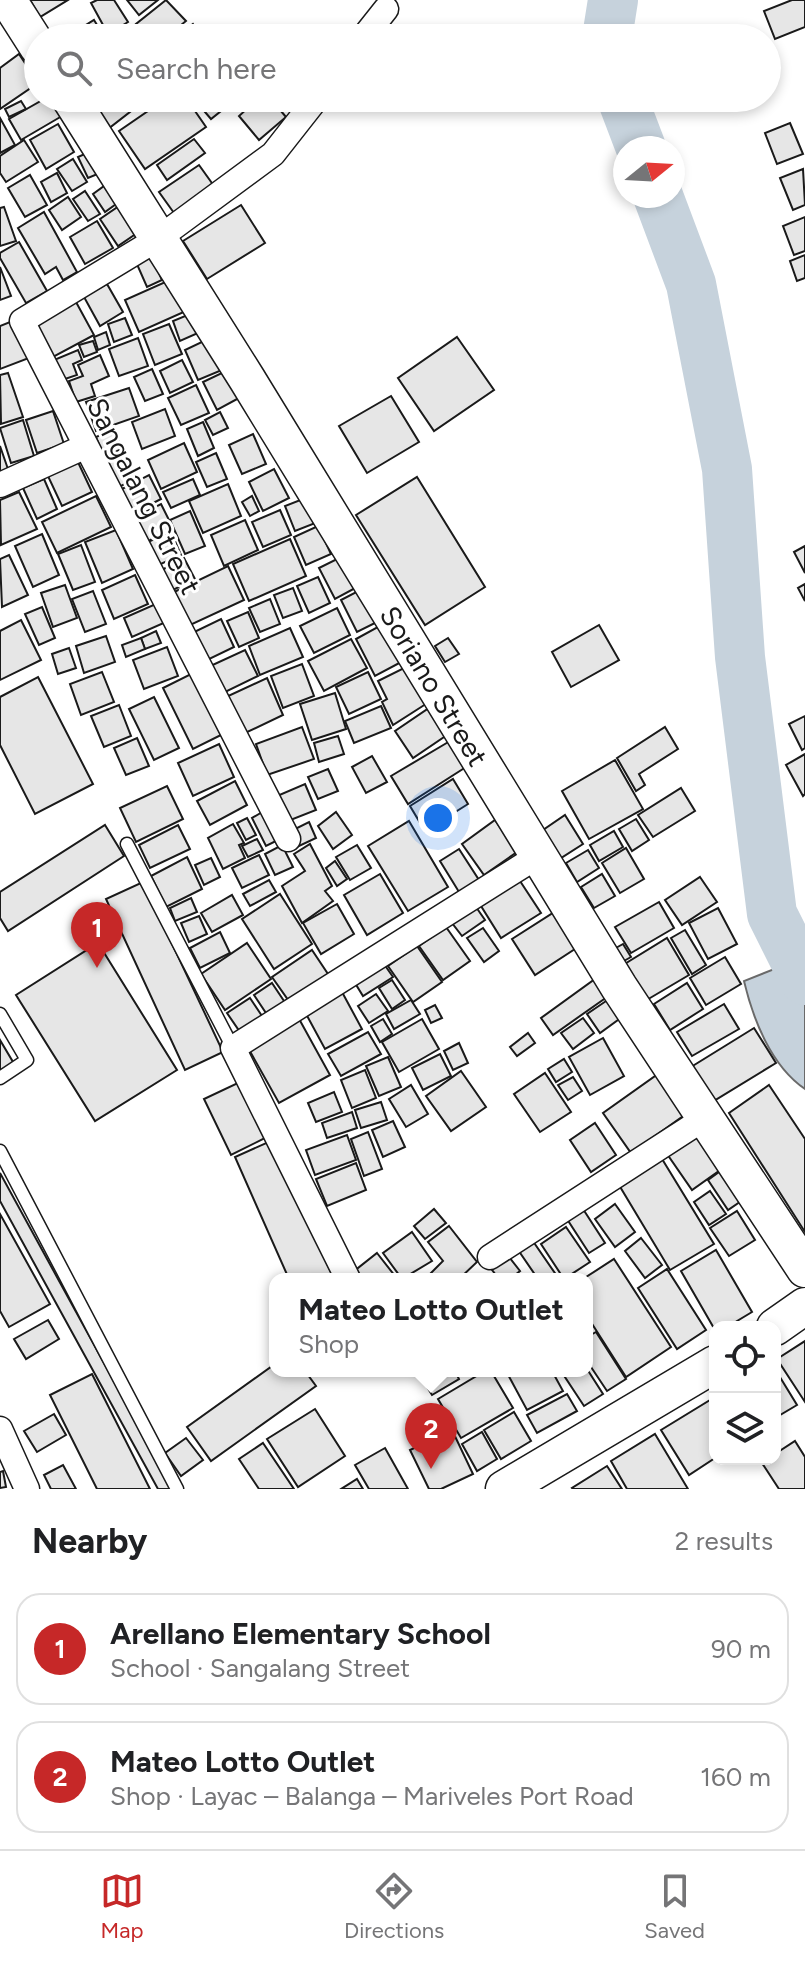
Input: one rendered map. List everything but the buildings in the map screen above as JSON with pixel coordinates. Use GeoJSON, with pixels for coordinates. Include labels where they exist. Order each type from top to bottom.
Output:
{"type":"FeatureCollection","features":[{"type":"Feature","properties":{"kind":"main road"},"geometry":{"type":"LineString","coordinates":[[8,0],[24,25]]}},
{"type":"Feature","properties":{"kind":"main road","name":"Soriano Street"},"geometry":{"type":"LineString","coordinates":[[79,112],[538,856],[805,1269]]}},
{"type":"Feature","properties":{"kind":"main road"},"geometry":{"type":"LineString","coordinates":[[781,1323],[805,1306]]}},
{"type":"Feature","properties":{"kind":"main road"},"geometry":{"type":"LineString","coordinates":[[504,1489],[709,1368]]}},
{"type":"Feature","properties":{"kind":"street"},"geometry":{"type":"LineString","coordinates":[[374,24],[386,9]]}},
{"type":"Feature","properties":{"kind":"street"},"geometry":{"type":"LineString","coordinates":[[159,238],[273,154],[306,112]]}},
{"type":"Feature","properties":{"kind":"street","name":"Sangalang Street"},"geometry":{"type":"LineString","coordinates":[[159,238],[22,321],[84,447],[288,839]]}},
{"type":"Feature","properties":{"kind":"street"},"geometry":{"type":"LineString","coordinates":[[0,485],[84,447]]}},
{"type":"Feature","properties":{"kind":"street"},"geometry":{"type":"LineString","coordinates":[[345,1273],[233,1048],[538,856]]}},
{"type":"Feature","properties":{"kind":"street"},"geometry":{"type":"LineString","coordinates":[[490,1257],[705,1118]]}},
{"type":"Feature","properties":{"kind":"street"},"geometry":{"type":"LineString","coordinates":[[0,1429],[27,1489]]}},
{"type":"Feature","properties":{"kind":"lane"},"geometry":{"type":"LineString","coordinates":[[127,844],[233,1048]]}},
{"type":"Feature","properties":{"kind":"lane"},"geometry":{"type":"LineString","coordinates":[[0,1014],[27,1060],[0,1078]]}},
{"type":"Feature","properties":{"kind":"lane"},"geometry":{"type":"LineString","coordinates":[[0,1151],[177,1489]]}},
{"type":"Feature","properties":{"kind":"shaded area"},"geometry":{"type":"Polygon","coordinates":[[[805,957],[805,1089],[782,1068],[765,1041],[744,981],[805,957]]]}},
{"type":"Feature","properties":{"kind":"waterway"},"geometry":{"type":"LineString","coordinates":[[609,24],[613,0]]}},
{"type":"Feature","properties":{"kind":"waterway"},"geometry":{"type":"LineString","coordinates":[[627,112],[636,136]]}},
{"type":"Feature","properties":{"kind":"waterway"},"geometry":{"type":"LineString","coordinates":[[662,208],[691,284],[727,469],[740,657],[772,914],[805,980]]}},
{"type":"Feature","properties":{"kind":"place","name":"Arellano Elementary School"},"geometry":{"type":"Point","coordinates":[97,968]}},
{"type":"Feature","properties":{"kind":"place","name":"Mateo Lotto Outlet"},"geometry":{"type":"Point","coordinates":[431,1469]}}]}
